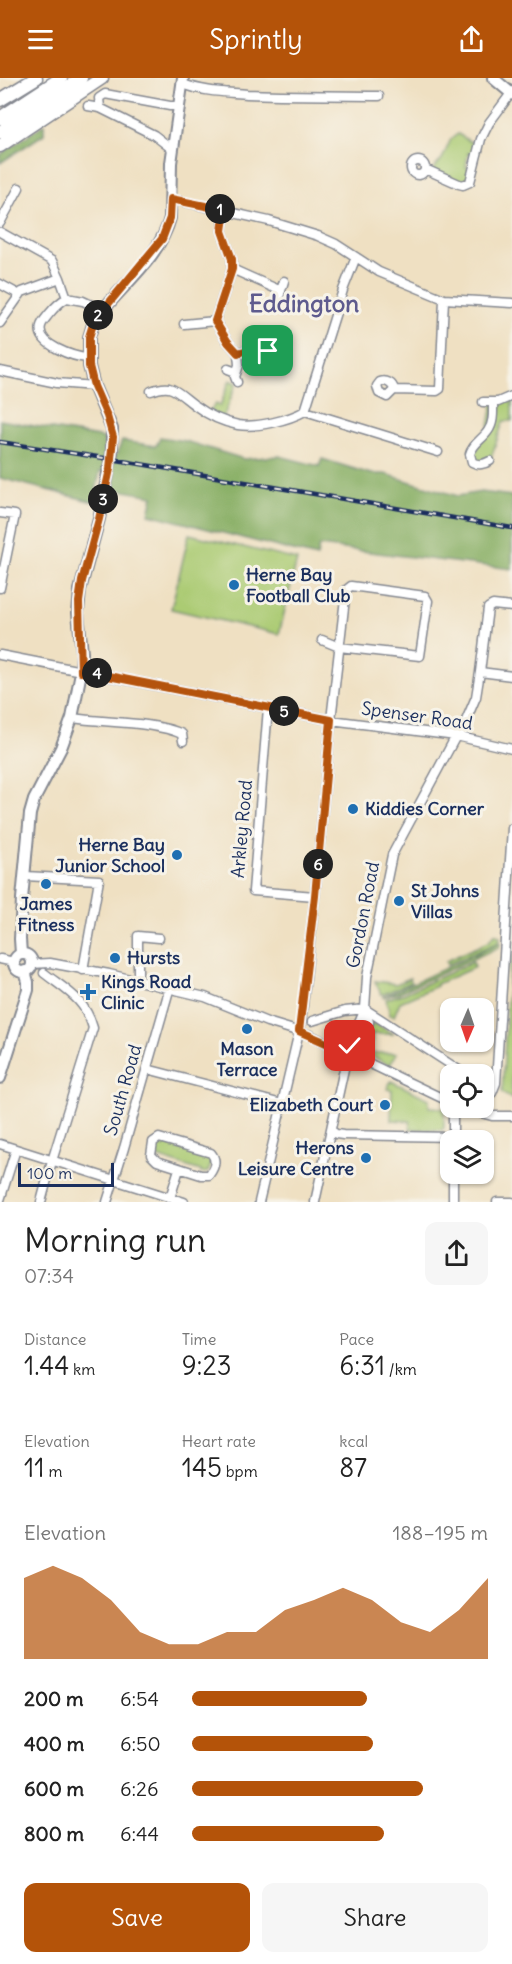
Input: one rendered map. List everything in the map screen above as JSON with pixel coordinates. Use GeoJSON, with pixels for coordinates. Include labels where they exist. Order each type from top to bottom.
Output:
{"type":"FeatureCollection","features":[{"type":"Feature","properties":{"kind":"highway"},"geometry":{"type":"LineString","coordinates":[[0,100],[36,78]]}},
{"type":"Feature","properties":{"kind":"highway"},"geometry":{"type":"LineString","coordinates":[[0,118],[61,78]]}},
{"type":"Feature","properties":{"kind":"highway"},"geometry":{"type":"LineString","coordinates":[[0,132],[81,78]]}},
{"type":"Feature","properties":{"kind":"highway"},"geometry":{"type":"LineString","coordinates":[[0,146],[102,78]]}},
{"type":"Feature","properties":{"kind":"main road"},"geometry":{"type":"LineString","coordinates":[[493,78],[512,91]]}},
{"type":"Feature","properties":{"kind":"main road"},"geometry":{"type":"LineString","coordinates":[[0,1078],[2,1064],[28,990],[28,968],[18,971],[17,958],[30,814],[34,800],[61,748],[72,718],[81,672],[79,602],[82,581],[110,469],[113,437],[94,386],[88,358],[91,330],[102,310],[162,239],[170,218],[172,149],[184,88]]}},
{"type":"Feature","properties":{"kind":"street"},"geometry":{"type":"LineString","coordinates":[[100,108],[99,98],[105,94],[170,106],[184,88],[226,93],[379,96]]}},
{"type":"Feature","properties":{"kind":"street"},"geometry":{"type":"LineString","coordinates":[[425,169],[459,184],[470,182],[481,139],[489,123],[512,91]]}},
{"type":"Feature","properties":{"kind":"street"},"geometry":{"type":"LineString","coordinates":[[88,106],[100,108],[154,135],[172,149]]}},
{"type":"Feature","properties":{"kind":"street"},"geometry":{"type":"LineString","coordinates":[[0,223],[19,188]]}},
{"type":"Feature","properties":{"kind":"street"},"geometry":{"type":"LineString","coordinates":[[171,199],[225,210],[318,236],[336,244],[379,272],[444,299],[512,303]]}},
{"type":"Feature","properties":{"kind":"street"},"geometry":{"type":"LineString","coordinates":[[225,210],[222,231],[232,259],[232,269],[215,321],[238,353],[239,365],[232,371],[237,382]]}},
{"type":"Feature","properties":{"kind":"street"},"geometry":{"type":"LineString","coordinates":[[0,232],[52,261],[67,298]]}},
{"type":"Feature","properties":{"kind":"street"},"geometry":{"type":"LineString","coordinates":[[151,391],[171,389],[207,413],[222,421],[240,426],[269,423],[305,411],[343,290],[356,257]]}},
{"type":"Feature","properties":{"kind":"street"},"geometry":{"type":"LineString","coordinates":[[232,269],[280,294],[284,280]]}},
{"type":"Feature","properties":{"kind":"street"},"geometry":{"type":"LineString","coordinates":[[0,323],[22,292],[60,278]]}},
{"type":"Feature","properties":{"kind":"street"},"geometry":{"type":"LineString","coordinates":[[0,284],[20,296]]}},
{"type":"Feature","properties":{"kind":"street"},"geometry":{"type":"LineString","coordinates":[[88,358],[75,356],[46,341],[41,332],[41,324],[58,303],[67,298],[83,301],[102,310]]}},
{"type":"Feature","properties":{"kind":"street"},"geometry":{"type":"LineString","coordinates":[[394,390],[437,391],[440,388],[444,299]]}},
{"type":"Feature","properties":{"kind":"street"},"geometry":{"type":"LineString","coordinates":[[186,313],[183,326],[215,321]]}},
{"type":"Feature","properties":{"kind":"street"},"geometry":{"type":"LineString","coordinates":[[238,353],[255,348],[280,355]]}},
{"type":"Feature","properties":{"kind":"street"},"geometry":{"type":"LineString","coordinates":[[0,371],[57,383],[94,386]]}},
{"type":"Feature","properties":{"kind":"street"},"geometry":{"type":"LineString","coordinates":[[483,402],[493,403],[512,396]]}},
{"type":"Feature","properties":{"kind":"street"},"geometry":{"type":"LineString","coordinates":[[490,461],[476,464],[472,462],[470,454],[475,443],[488,432],[492,425],[493,403]]}},
{"type":"Feature","properties":{"kind":"street"},"geometry":{"type":"LineString","coordinates":[[305,411],[428,445],[438,452]]}},
{"type":"Feature","properties":{"kind":"street"},"geometry":{"type":"LineString","coordinates":[[0,513],[15,515],[0,588]]}},
{"type":"Feature","properties":{"kind":"street"},"geometry":{"type":"LineString","coordinates":[[259,1202],[299,1031],[315,896],[339,647],[348,587],[427,598],[420,656],[339,647],[322,640]]}},
{"type":"Feature","properties":{"kind":"street","name":"Gordon Road"},"geometry":{"type":"LineString","coordinates":[[349,1053],[356,1048],[369,1022],[364,1009],[367,978],[392,855],[458,736],[476,697],[488,608],[493,605],[512,607]]}},
{"type":"Feature","properties":{"kind":"street","name":"Spenser Road"},"geometry":{"type":"LineString","coordinates":[[0,655],[331,720],[458,736],[512,749]]}},
{"type":"Feature","properties":{"kind":"street"},"geometry":{"type":"LineString","coordinates":[[480,672],[512,676]]}},
{"type":"Feature","properties":{"kind":"street","name":"Arkley Road"},"geometry":{"type":"LineString","coordinates":[[268,708],[253,891],[315,896]]}},
{"type":"Feature","properties":{"kind":"street"},"geometry":{"type":"LineString","coordinates":[[72,718],[134,729],[174,730],[182,734],[183,741]]}},
{"type":"Feature","properties":{"kind":"street"},"geometry":{"type":"LineString","coordinates":[[494,1088],[512,828]]}},
{"type":"Feature","properties":{"kind":"street"},"geometry":{"type":"LineString","coordinates":[[25,876],[99,880],[83,970]]}},
{"type":"Feature","properties":{"kind":"street"},"geometry":{"type":"LineString","coordinates":[[138,981],[138,936],[159,938]]}},
{"type":"Feature","properties":{"kind":"street"},"geometry":{"type":"LineString","coordinates":[[0,959],[17,958]]}},
{"type":"Feature","properties":{"kind":"street"},"geometry":{"type":"LineString","coordinates":[[28,968],[50,963],[170,987],[205,997],[267,1022],[299,1031],[440,1097]]}},
{"type":"Feature","properties":{"kind":"street"},"geometry":{"type":"LineString","coordinates":[[40,1202],[93,1028],[87,1010],[77,998],[44,974]]}},
{"type":"Feature","properties":{"kind":"street","name":"South Road"},"geometry":{"type":"LineString","coordinates":[[107,1202],[170,987]]}},
{"type":"Feature","properties":{"kind":"street"},"geometry":{"type":"LineString","coordinates":[[312,1021],[345,1011],[364,1009],[449,1064]]}},
{"type":"Feature","properties":{"kind":"street"},"geometry":{"type":"LineString","coordinates":[[315,1202],[349,1053]]}},
{"type":"Feature","properties":{"kind":"street"},"geometry":{"type":"LineString","coordinates":[[147,1069],[282,1104]]}},
{"type":"Feature","properties":{"kind":"street"},"geometry":{"type":"LineString","coordinates":[[494,1116],[512,1116]]}},
{"type":"Feature","properties":{"kind":"street"},"geometry":{"type":"LineString","coordinates":[[331,1130],[343,1135],[440,1138]]}},
{"type":"Feature","properties":{"kind":"street"},"geometry":{"type":"LineString","coordinates":[[163,1138],[211,1153],[214,1157],[215,1163],[209,1175],[179,1169],[153,1158],[150,1151],[153,1142],[163,1138]]}},
{"type":"Feature","properties":{"kind":"street"},"geometry":{"type":"LineString","coordinates":[[0,1144],[184,1202]]}},
{"type":"Feature","properties":{"kind":"street"},"geometry":{"type":"LineString","coordinates":[[0,1200],[16,1149]]}},
{"type":"Feature","properties":{"kind":"street"},"geometry":{"type":"LineString","coordinates":[[170,1198],[179,1169]]}},
{"type":"Feature","properties":{"kind":"street"},"geometry":{"type":"LineString","coordinates":[[453,1184],[453,1202]]}},
{"type":"Feature","properties":{"kind":"street"},"geometry":{"type":"LineString","coordinates":[[497,1202],[512,1202]]}},
{"type":"Feature","properties":{"kind":"green space"},"geometry":{"type":"Polygon","coordinates":[[[44,124],[44,134],[0,163],[0,155],[44,124]]]}},
{"type":"Feature","properties":{"kind":"green space"},"geometry":{"type":"Polygon","coordinates":[[[458,134],[479,147],[477,156],[468,153],[466,167],[475,169],[468,183],[431,172],[442,159],[451,139],[458,134]]]}},
{"type":"Feature","properties":{"kind":"green space"},"geometry":{"type":"Polygon","coordinates":[[[230,380],[237,383],[222,421],[208,413],[216,404],[220,406],[230,380]]]}},
{"type":"Feature","properties":{"kind":"green space"},"geometry":{"type":"Polygon","coordinates":[[[512,396],[512,421],[504,421],[490,461],[479,465],[470,450],[488,432],[493,403],[512,396]]]}},
{"type":"Feature","properties":{"kind":"green space"},"geometry":{"type":"Polygon","coordinates":[[[0,420],[104,438],[104,454],[116,456],[122,441],[156,446],[160,437],[185,441],[244,459],[279,456],[319,466],[322,459],[371,474],[385,474],[458,496],[481,492],[512,496],[512,569],[319,546],[317,557],[149,514],[153,496],[113,489],[115,474],[100,471],[94,502],[0,478],[0,420]]]}},
{"type":"Feature","properties":{"kind":"green space","name":"Herne Bay Football Club"},"geometry":{"type":"Polygon","coordinates":[[[189,534],[297,560],[279,634],[171,609],[189,534]]]}},
{"type":"Feature","properties":{"kind":"green space"},"geometry":{"type":"Polygon","coordinates":[[[512,921],[512,1099],[502,1093],[512,921]]]}},
{"type":"Feature","properties":{"kind":"green space"},"geometry":{"type":"Polygon","coordinates":[[[495,934],[500,937],[499,942],[447,965],[446,961],[488,942],[495,934]]]}},
{"type":"Feature","properties":{"kind":"green space"},"geometry":{"type":"Polygon","coordinates":[[[500,944],[499,947],[398,993],[383,997],[500,944]]]}},
{"type":"Feature","properties":{"kind":"green space"},"geometry":{"type":"Polygon","coordinates":[[[473,962],[475,967],[400,1002],[394,1016],[390,1015],[386,999],[403,994],[473,962]]]}},
{"type":"Feature","properties":{"kind":"green space"},"geometry":{"type":"Polygon","coordinates":[[[410,978],[411,982],[384,994],[381,994],[375,981],[396,984],[410,978]]]}},
{"type":"Feature","properties":{"kind":"green space"},"geometry":{"type":"Polygon","coordinates":[[[373,1023],[394,1034],[372,1034],[372,1053],[397,1053],[390,1065],[360,1051],[365,1046],[362,1043],[373,1023]]]}},
{"type":"Feature","properties":{"kind":"green space"},"geometry":{"type":"Polygon","coordinates":[[[391,1081],[429,1099],[429,1107],[440,1108],[440,1118],[444,1118],[444,1128],[442,1130],[410,1129],[410,1121],[391,1120],[392,1090],[387,1089],[391,1081]]]}},
{"type":"Feature","properties":{"kind":"green space"},"geometry":{"type":"Polygon","coordinates":[[[159,1141],[209,1155],[212,1162],[208,1172],[201,1173],[201,1171],[154,1156],[155,1143],[159,1141]]]}},
{"type":"Feature","properties":{"kind":"railway"},"geometry":{"type":"LineString","coordinates":[[0,442],[512,528]]}},
{"type":"Feature","properties":{"kind":"place","name":"Herne Bay Football Club"},"geometry":{"type":"Point","coordinates":[234,585]}},
{"type":"Feature","properties":{"kind":"place","name":"Kiddies Corner"},"geometry":{"type":"Point","coordinates":[353,809]}},
{"type":"Feature","properties":{"kind":"place","name":"Herne Bay Junior School"},"geometry":{"type":"Point","coordinates":[177,855]}},
{"type":"Feature","properties":{"kind":"place","name":"James Fitness"},"geometry":{"type":"Point","coordinates":[46,884]}},
{"type":"Feature","properties":{"kind":"place","name":"St Johns Villas"},"geometry":{"type":"Point","coordinates":[399,901]}},
{"type":"Feature","properties":{"kind":"place","name":"Hursts"},"geometry":{"type":"Point","coordinates":[115,958]}},
{"type":"Feature","properties":{"kind":"place","name":"Kings Road Clinic"},"geometry":{"type":"Point","coordinates":[88,992]}},
{"type":"Feature","properties":{"kind":"place","name":"Mason Terrace"},"geometry":{"type":"Point","coordinates":[247,1029]}},
{"type":"Feature","properties":{"kind":"place","name":"Elizabeth Court"},"geometry":{"type":"Point","coordinates":[385,1105]}},
{"type":"Feature","properties":{"kind":"place","name":"Herons Leisure Centre"},"geometry":{"type":"Point","coordinates":[366,1158]}},
{"type":"Feature","properties":{"kind":"district","name":"Eddington"},"geometry":{"type":"Point","coordinates":[304,304]}},
{"type":"Feature","properties":{"kind":"route"},"geometry":{"type":"LineString","coordinates":[[268,351],[255,348],[238,353],[215,321],[232,269],[232,259],[222,231],[225,210],[171,199],[170,218],[162,239],[94,321],[89,337],[88,358],[91,376],[113,437],[110,469],[82,581],[79,602],[81,672],[331,720],[315,896],[299,1031],[349,1053],[350,1046]]}}]}
